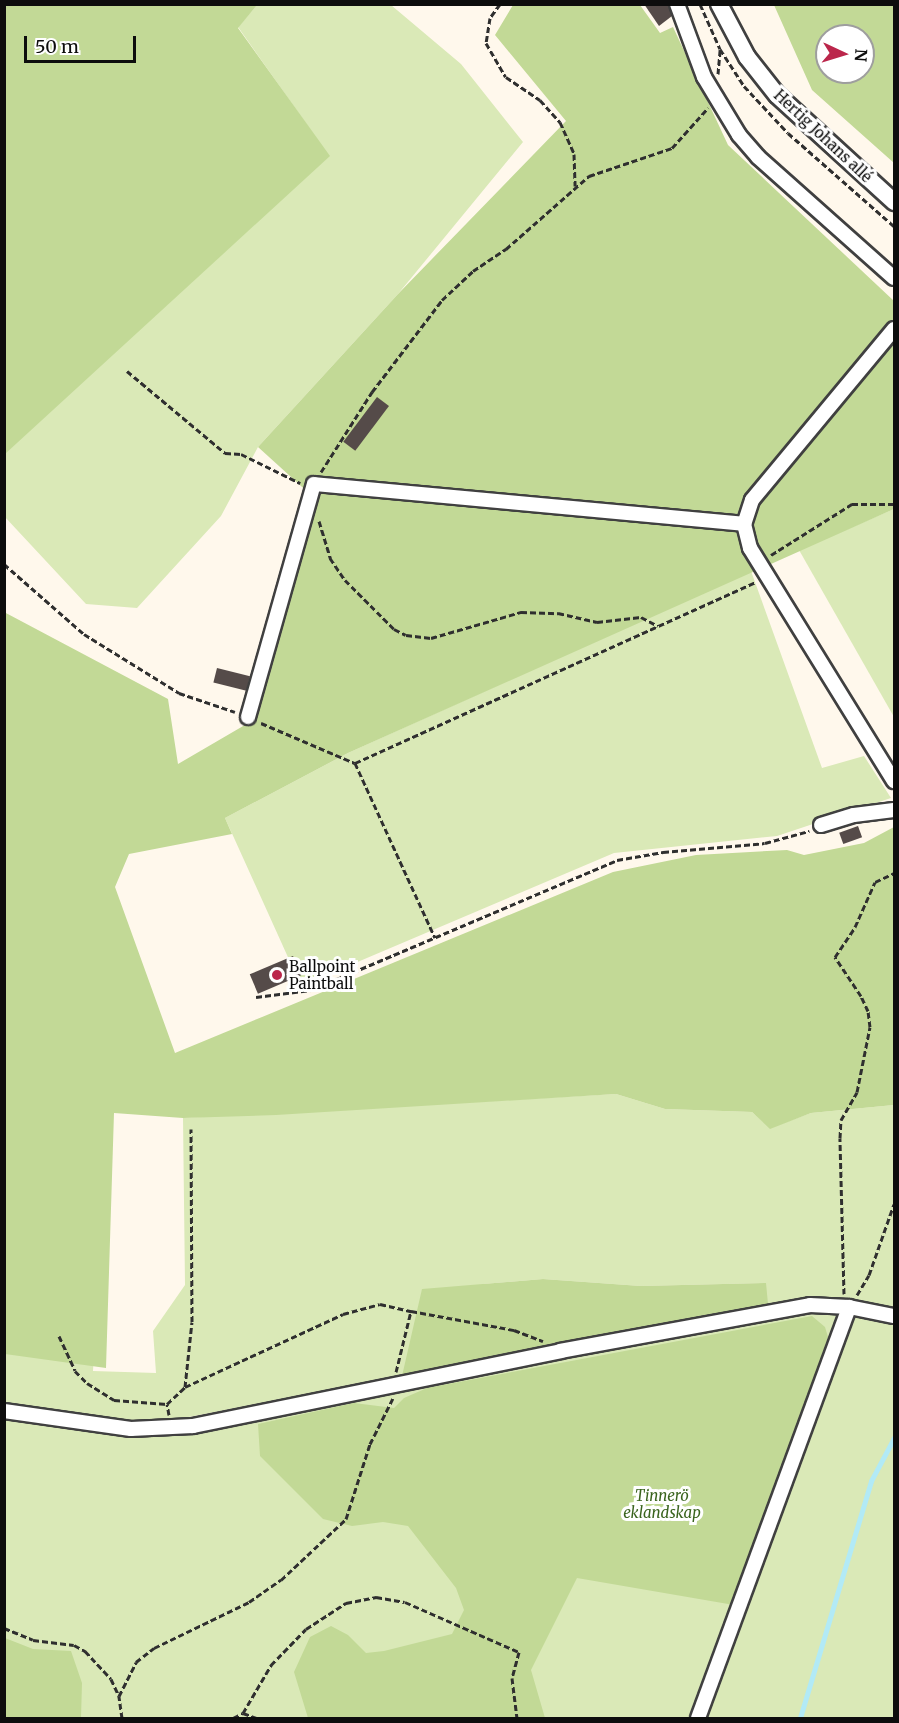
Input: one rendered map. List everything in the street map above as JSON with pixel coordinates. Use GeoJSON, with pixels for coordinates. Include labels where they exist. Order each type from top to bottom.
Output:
{"type":"FeatureCollection","features":[{"type":"Feature","properties":{"kind":"street"},"geometry":{"type":"LineString","coordinates":[[677,4],[715,100],[758,157],[894,278]]}},
{"type":"Feature","properties":{"kind":"street","name":"Hertig Johans allé"},"geometry":{"type":"LineString","coordinates":[[719,4],[747,57],[777,95],[894,202]]}},
{"type":"Feature","properties":{"kind":"street"},"geometry":{"type":"LineString","coordinates":[[894,329],[752,500],[744,524],[746,536],[764,571],[894,781]]}},
{"type":"Feature","properties":{"kind":"street"},"geometry":{"type":"LineString","coordinates":[[248,717],[314,484],[744,524]]}},
{"type":"Feature","properties":{"kind":"street"},"geometry":{"type":"LineString","coordinates":[[821,825],[855,815],[894,810]]}},
{"type":"Feature","properties":{"kind":"street"},"geometry":{"type":"LineString","coordinates":[[4,1411],[131,1429],[171,1428],[560,1351],[810,1305],[848,1307],[894,1316]]}},
{"type":"Feature","properties":{"kind":"street"},"geometry":{"type":"LineString","coordinates":[[698,1719],[848,1307]]}},
{"type":"Feature","properties":{"kind":"path"},"geometry":{"type":"LineString","coordinates":[[500,4],[490,18],[486,43],[506,77],[540,100],[560,122],[574,154],[575,188]]}},
{"type":"Feature","properties":{"kind":"path"},"geometry":{"type":"LineString","coordinates":[[700,4],[720,49]]}},
{"type":"Feature","properties":{"kind":"path"},"geometry":{"type":"LineString","coordinates":[[127,371],[225,453],[241,454],[289,480],[314,484],[372,392],[442,300],[589,176],[672,148],[715,100]]}},
{"type":"Feature","properties":{"kind":"path"},"geometry":{"type":"LineString","coordinates":[[355,763],[658,626],[764,571],[791,540],[824,524],[847,507],[894,504]]}},
{"type":"Feature","properties":{"kind":"path"},"geometry":{"type":"LineString","coordinates":[[316,511],[330,558],[345,580],[394,629],[406,635],[431,638],[521,612],[558,613],[597,622],[641,617],[658,626]]}},
{"type":"Feature","properties":{"kind":"path"},"geometry":{"type":"LineString","coordinates":[[4,564],[84,634],[179,693],[248,717],[355,763],[435,938]]}},
{"type":"Feature","properties":{"kind":"path"},"geometry":{"type":"LineString","coordinates":[[256,997],[311,990],[617,860],[663,852],[765,843],[821,825]]}},
{"type":"Feature","properties":{"kind":"path"},"geometry":{"type":"LineString","coordinates":[[848,1307],[841,1280],[841,1120],[857,1092],[870,1027],[868,1011],[861,996],[835,957],[855,927],[875,882],[894,873]]}},
{"type":"Feature","properties":{"kind":"path"},"geometry":{"type":"LineString","coordinates":[[185,1387],[192,1322],[191,1129]]}},
{"type":"Feature","properties":{"kind":"path"},"geometry":{"type":"LineString","coordinates":[[848,1307],[869,1275],[894,1204]]}},
{"type":"Feature","properties":{"kind":"path"},"geometry":{"type":"LineString","coordinates":[[59,1336],[75,1371],[114,1400],[167,1404],[185,1387],[358,1309],[380,1304],[514,1330],[560,1351]]}},
{"type":"Feature","properties":{"kind":"path"},"geometry":{"type":"LineString","coordinates":[[119,1696],[136,1662],[154,1648],[257,1596],[313,1555],[346,1519],[370,1444],[396,1385],[411,1311]]}},
{"type":"Feature","properties":{"kind":"path"},"geometry":{"type":"LineString","coordinates":[[167,1404],[171,1428]]}},
{"type":"Feature","properties":{"kind":"path"},"geometry":{"type":"LineString","coordinates":[[232,1719],[243,1713],[271,1665],[306,1629],[345,1603],[376,1597],[405,1602],[519,1652],[512,1678],[517,1719]]}},
{"type":"Feature","properties":{"kind":"path"},"geometry":{"type":"LineString","coordinates":[[4,1628],[33,1640],[74,1645],[84,1651],[111,1679],[119,1696],[122,1719]]}},
{"type":"Feature","properties":{"kind":"path"},"geometry":{"type":"LineString","coordinates":[[243,1713],[257,1719]]}},
{"type":"Feature","properties":{"kind":"green space"},"geometry":{"type":"Polygon","coordinates":[[[5,4],[257,5],[238,28],[330,156],[5,454],[5,4]]]}},
{"type":"Feature","properties":{"kind":"green space"},"geometry":{"type":"Polygon","coordinates":[[[257,5],[391,5],[461,64],[523,142],[398,294],[258,447],[221,516],[137,608],[86,604],[4,516],[4,454],[329,156],[238,27],[257,5]]]}},
{"type":"Feature","properties":{"kind":"green space"},"geometry":{"type":"Polygon","coordinates":[[[513,5],[640,5],[660,33],[673,27],[728,145],[894,301],[894,509],[348,753],[225,818],[232,834],[129,854],[115,887],[175,1053],[613,872],[696,855],[787,850],[804,855],[864,843],[894,827],[894,1105],[811,1113],[770,1129],[752,1112],[665,1109],[616,1094],[276,1115],[183,1118],[114,1113],[106,1368],[5,1354],[4,612],[168,699],[178,764],[250,722],[312,496],[258,447],[398,294],[566,121],[495,35],[513,5]]]}},
{"type":"Feature","properties":{"kind":"green space"},"geometry":{"type":"Polygon","coordinates":[[[774,5],[894,5],[894,163],[812,90],[774,5]]]}},
{"type":"Feature","properties":{"kind":"green space"},"geometry":{"type":"Polygon","coordinates":[[[894,509],[894,717],[799,550],[894,509]]]}},
{"type":"Feature","properties":{"kind":"green space"},"geometry":{"type":"Polygon","coordinates":[[[751,571],[822,768],[864,756],[891,798],[777,836],[614,853],[301,986],[225,818],[348,753],[751,571]]]}},
{"type":"Feature","properties":{"kind":"green space","name":"Tinnerö eklandskap"},"geometry":{"type":"Polygon","coordinates":[[[4,645],[104,894],[108,1113],[93,1371],[156,1373],[153,1331],[185,1285],[183,1118],[616,1094],[665,1109],[752,1112],[770,1128],[811,1113],[894,1105],[894,1718],[5,1718],[4,645]],[[543,1279],[483,1284],[699,1292],[765,1283],[641,1286],[543,1279]],[[357,1385],[173,1420],[174,1426],[354,1393],[357,1385]]]}},
{"type":"Feature","properties":{"kind":"green space"},"geometry":{"type":"Polygon","coordinates":[[[543,1279],[641,1286],[766,1283],[768,1304],[402,1376],[422,1289],[543,1279]]]}},
{"type":"Feature","properties":{"kind":"green space"},"geometry":{"type":"Polygon","coordinates":[[[812,1316],[825,1327],[828,1337],[734,1605],[577,1578],[531,1670],[545,1718],[308,1718],[294,1672],[310,1637],[331,1626],[348,1635],[366,1653],[384,1651],[452,1634],[464,1610],[456,1588],[408,1526],[383,1522],[352,1526],[323,1519],[260,1456],[258,1424],[354,1403],[394,1408],[404,1398],[427,1388],[812,1316]]]}},
{"type":"Feature","properties":{"kind":"green space"},"geometry":{"type":"Polygon","coordinates":[[[5,1638],[33,1649],[71,1651],[82,1683],[81,1718],[5,1718],[5,1638]]]}},
{"type":"Feature","properties":{"kind":"building"},"geometry":{"type":"Polygon","coordinates":[[[644,4],[668,4],[672,16],[659,26],[644,4]]]}},
{"type":"Feature","properties":{"kind":"building"},"geometry":{"type":"Polygon","coordinates":[[[377,397],[389,406],[355,451],[343,442],[377,397]]]}},
{"type":"Feature","properties":{"kind":"building"},"geometry":{"type":"Polygon","coordinates":[[[217,668],[250,676],[246,691],[213,683],[217,668]]]}},
{"type":"Feature","properties":{"kind":"building"},"geometry":{"type":"Polygon","coordinates":[[[858,826],[862,837],[843,844],[839,833],[858,826]]]}},
{"type":"Feature","properties":{"kind":"building"},"geometry":{"type":"Polygon","coordinates":[[[293,956],[301,975],[258,994],[250,974],[293,956]]]}},
{"type":"Feature","properties":{"kind":"waterway"},"geometry":{"type":"LineString","coordinates":[[800,1718],[871,1481],[894,1438]]}},
{"type":"Feature","properties":{"kind":"place","name":"Ballpoint Paintball"},"geometry":{"type":"Point","coordinates":[277,975]}}]}
